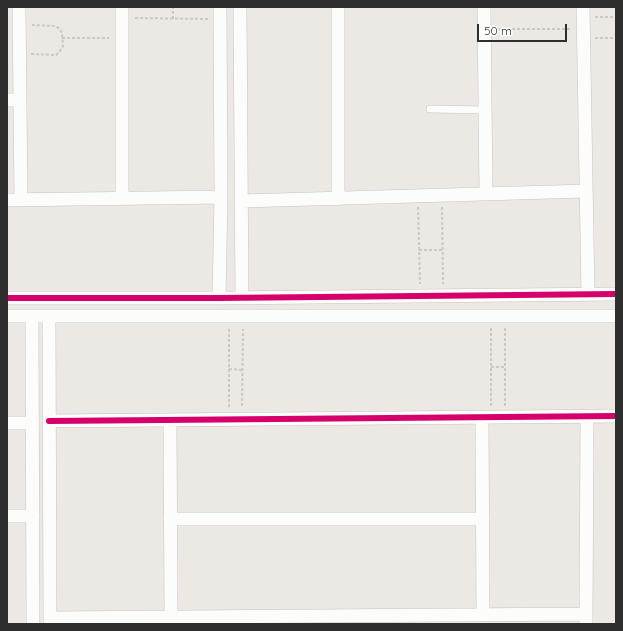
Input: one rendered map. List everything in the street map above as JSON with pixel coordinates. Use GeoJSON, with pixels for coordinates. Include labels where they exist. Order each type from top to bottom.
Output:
{"type":"FeatureCollection","features":[{"type":"Feature","properties":{"kind":"street"},"geometry":{"type":"LineString","coordinates":[[19,7],[19,54],[13,100],[21,199]]}},
{"type":"Feature","properties":{"kind":"street"},"geometry":{"type":"LineString","coordinates":[[240,7],[242,298]]}},
{"type":"Feature","properties":{"kind":"street"},"geometry":{"type":"LineString","coordinates":[[338,7],[338,199]]}},
{"type":"Feature","properties":{"kind":"street"},"geometry":{"type":"LineString","coordinates":[[484,7],[486,194]]}},
{"type":"Feature","properties":{"kind":"street"},"geometry":{"type":"LineString","coordinates":[[122,13],[122,198]]}},
{"type":"Feature","properties":{"kind":"street"},"geometry":{"type":"LineString","coordinates":[[219,298],[221,197],[220,13]]}},
{"type":"Feature","properties":{"kind":"street"},"geometry":{"type":"LineString","coordinates":[[584,23],[588,294]]}},
{"type":"Feature","properties":{"kind":"street"},"geometry":{"type":"LineString","coordinates":[[242,201],[586,191]]}},
{"type":"Feature","properties":{"kind":"street"},"geometry":{"type":"LineString","coordinates":[[7,200],[221,197]]}},
{"type":"Feature","properties":{"kind":"street"},"geometry":{"type":"LineString","coordinates":[[7,298],[242,298],[616,294]]}},
{"type":"Feature","properties":{"kind":"street"},"geometry":{"type":"LineString","coordinates":[[7,316],[616,316]]}},
{"type":"Feature","properties":{"kind":"street"},"geometry":{"type":"LineString","coordinates":[[32,316],[33,624]]}},
{"type":"Feature","properties":{"kind":"street"},"geometry":{"type":"LineString","coordinates":[[49,316],[50,621],[171,617],[195,621],[383,620],[483,615],[586,619],[587,416]]}},
{"type":"Feature","properties":{"kind":"street"},"geometry":{"type":"LineString","coordinates":[[49,421],[616,416]]}},
{"type":"Feature","properties":{"kind":"street"},"geometry":{"type":"LineString","coordinates":[[483,615],[483,519],[487,417]]}},
{"type":"Feature","properties":{"kind":"street"},"geometry":{"type":"LineString","coordinates":[[170,420],[171,617]]}},
{"type":"Feature","properties":{"kind":"street"},"geometry":{"type":"LineString","coordinates":[[7,423],[32,423]]}},
{"type":"Feature","properties":{"kind":"street"},"geometry":{"type":"LineString","coordinates":[[7,516],[33,516]]}},
{"type":"Feature","properties":{"kind":"street"},"geometry":{"type":"LineString","coordinates":[[170,519],[483,519]]}},
{"type":"Feature","properties":{"kind":"lane"},"geometry":{"type":"LineString","coordinates":[[430,109],[485,110]]}},
{"type":"Feature","properties":{"kind":"path"},"geometry":{"type":"LineString","coordinates":[[173,7],[173,19]]}},
{"type":"Feature","properties":{"kind":"path"},"geometry":{"type":"LineString","coordinates":[[122,13],[173,19],[220,13]]}},
{"type":"Feature","properties":{"kind":"path"},"geometry":{"type":"LineString","coordinates":[[484,29],[584,23],[616,17]]}},
{"type":"Feature","properties":{"kind":"path"},"geometry":{"type":"LineString","coordinates":[[584,23],[616,38]]}},
{"type":"Feature","properties":{"kind":"path"},"geometry":{"type":"LineString","coordinates":[[19,25],[54,26],[59,28],[62,33],[63,46],[56,55],[19,54]]}},
{"type":"Feature","properties":{"kind":"path"},"geometry":{"type":"LineString","coordinates":[[62,38],[122,38]]}},
{"type":"Feature","properties":{"kind":"path"},"geometry":{"type":"LineString","coordinates":[[418,196],[420,296]]}},
{"type":"Feature","properties":{"kind":"path"},"geometry":{"type":"LineString","coordinates":[[442,196],[443,296]]}},
{"type":"Feature","properties":{"kind":"path"},"geometry":{"type":"LineString","coordinates":[[419,250],[442,250]]}},
{"type":"Feature","properties":{"kind":"path"},"geometry":{"type":"LineString","coordinates":[[229,316],[229,419]]}},
{"type":"Feature","properties":{"kind":"path"},"geometry":{"type":"LineString","coordinates":[[242,419],[243,316]]}},
{"type":"Feature","properties":{"kind":"path"},"geometry":{"type":"LineString","coordinates":[[487,417],[491,367],[490,316]]}},
{"type":"Feature","properties":{"kind":"path"},"geometry":{"type":"LineString","coordinates":[[504,316],[505,417]]}},
{"type":"Feature","properties":{"kind":"path"},"geometry":{"type":"LineString","coordinates":[[491,367],[505,368]]}},
{"type":"Feature","properties":{"kind":"path"},"geometry":{"type":"LineString","coordinates":[[229,370],[243,370]]}},
{"type":"Feature","properties":{"kind":"cycle path"},"geometry":{"type":"LineString","coordinates":[[7,298],[219,298],[616,294]]}},
{"type":"Feature","properties":{"kind":"cycle path"},"geometry":{"type":"LineString","coordinates":[[49,421],[616,416]]}}]}
